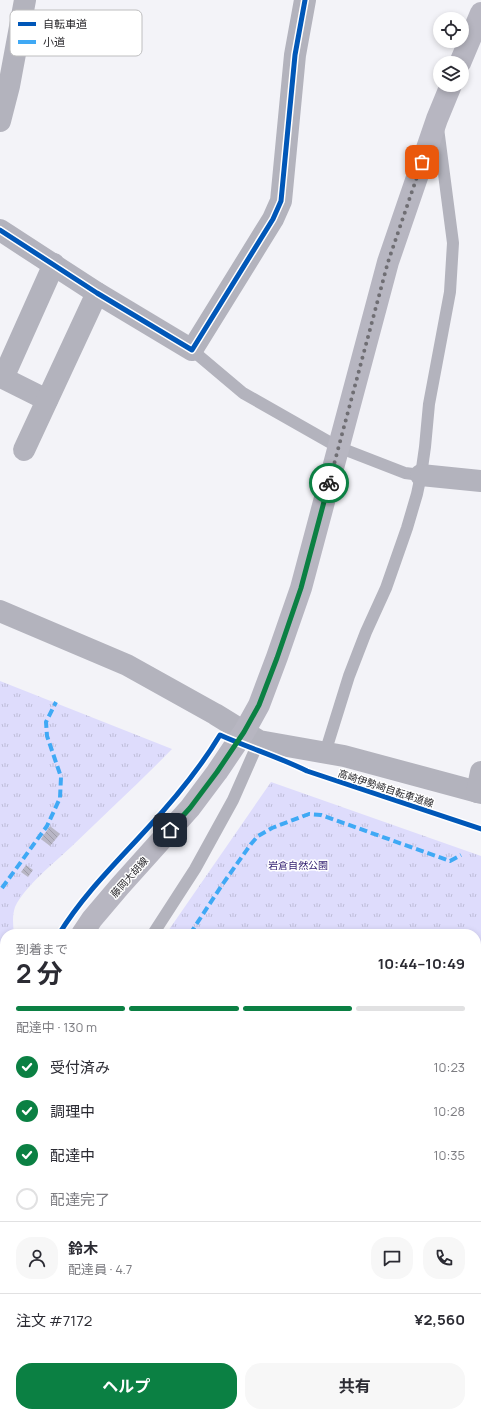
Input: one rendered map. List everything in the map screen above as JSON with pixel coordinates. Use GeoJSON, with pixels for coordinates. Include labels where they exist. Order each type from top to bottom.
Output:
{"type":"FeatureCollection","features":[{"type":"Feature","properties":{"kind":"main road"},"geometry":{"type":"LineString","coordinates":[[463,56],[481,13]]}},
{"type":"Feature","properties":{"kind":"main road","name":"藤岡大胡線"},"geometry":{"type":"LineString","coordinates":[[85,929],[120,886],[190,808],[217,772],[252,736],[259,705],[301,588],[388,262],[437,119],[448,92]]}},
{"type":"Feature","properties":{"kind":"street"},"geometry":{"type":"LineString","coordinates":[[23,10],[25,0]]}},
{"type":"Feature","properties":{"kind":"street"},"geometry":{"type":"LineString","coordinates":[[0,230],[97,293],[192,350],[273,219],[281,201],[295,55],[305,0]]}},
{"type":"Feature","properties":{"kind":"street"},"geometry":{"type":"LineString","coordinates":[[0,121],[5,84],[12,56]]}},
{"type":"Feature","properties":{"kind":"street"},"geometry":{"type":"LineString","coordinates":[[47,400],[2,378],[54,264]]}},
{"type":"Feature","properties":{"kind":"street"},"geometry":{"type":"LineString","coordinates":[[24,450],[97,293]]}},
{"type":"Feature","properties":{"kind":"street"},"geometry":{"type":"LineString","coordinates":[[421,475],[481,481]]}},
{"type":"Feature","properties":{"kind":"street"},"geometry":{"type":"LineString","coordinates":[[0,611],[127,665],[252,736],[480,786]]}},
{"type":"Feature","properties":{"kind":"lane"},"geometry":{"type":"LineString","coordinates":[[325,753],[349,676],[366,632],[386,588],[405,534],[421,475],[429,404],[450,292],[453,243],[437,119]]}},
{"type":"Feature","properties":{"kind":"lane"},"geometry":{"type":"LineString","coordinates":[[192,350],[242,392],[338,447],[405,473],[421,475]]}},
{"type":"Feature","properties":{"kind":"lane"},"geometry":{"type":"LineString","coordinates":[[156,929],[195,869],[233,800],[252,736]]}},
{"type":"Feature","properties":{"kind":"green space"},"geometry":{"type":"Polygon","coordinates":[[[0,681],[172,749],[135,786],[40,875],[15,907],[13,917],[14,929],[0,929],[0,681]]]}},
{"type":"Feature","properties":{"kind":"green space","name":"岩倉自然公園"},"geometry":{"type":"Polygon","coordinates":[[[271,782],[481,856],[481,929],[169,929],[271,782]]]}},
{"type":"Feature","properties":{"kind":"building"},"geometry":{"type":"Polygon","coordinates":[[[50,826],[60,834],[50,846],[41,839],[50,826]]]}},
{"type":"Feature","properties":{"kind":"building"},"geometry":{"type":"Polygon","coordinates":[[[26,865],[33,870],[28,877],[21,872],[26,865]]]}},
{"type":"Feature","properties":{"kind":"marked path"},"geometry":{"type":"LineString","coordinates":[[2,888],[47,826],[60,798],[61,777],[47,736],[46,722],[56,702]]}},
{"type":"Feature","properties":{"kind":"marked path"},"geometry":{"type":"LineString","coordinates":[[193,929],[222,885],[258,836],[272,828],[309,814],[321,815],[450,861],[461,855]]}},
{"type":"Feature","properties":{"kind":"cycle path"},"geometry":{"type":"LineString","coordinates":[[0,230],[97,293],[192,350],[273,219],[281,201],[295,55],[305,0]]}},
{"type":"Feature","properties":{"kind":"cycle path","name":"高崎伊勢崎自転車道線"},"geometry":{"type":"LineString","coordinates":[[62,929],[89,893],[185,785],[220,735],[286,761],[307,771],[481,829]]}},
{"type":"Feature","properties":{"kind":"way so far"},"geometry":{"type":"LineString","coordinates":[[329,483],[388,262],[422,162]]}},
{"type":"Feature","properties":{"kind":"route"},"geometry":{"type":"LineString","coordinates":[[170,830],[190,808],[217,772],[244,732],[259,705],[301,588],[329,483]]}}]}
